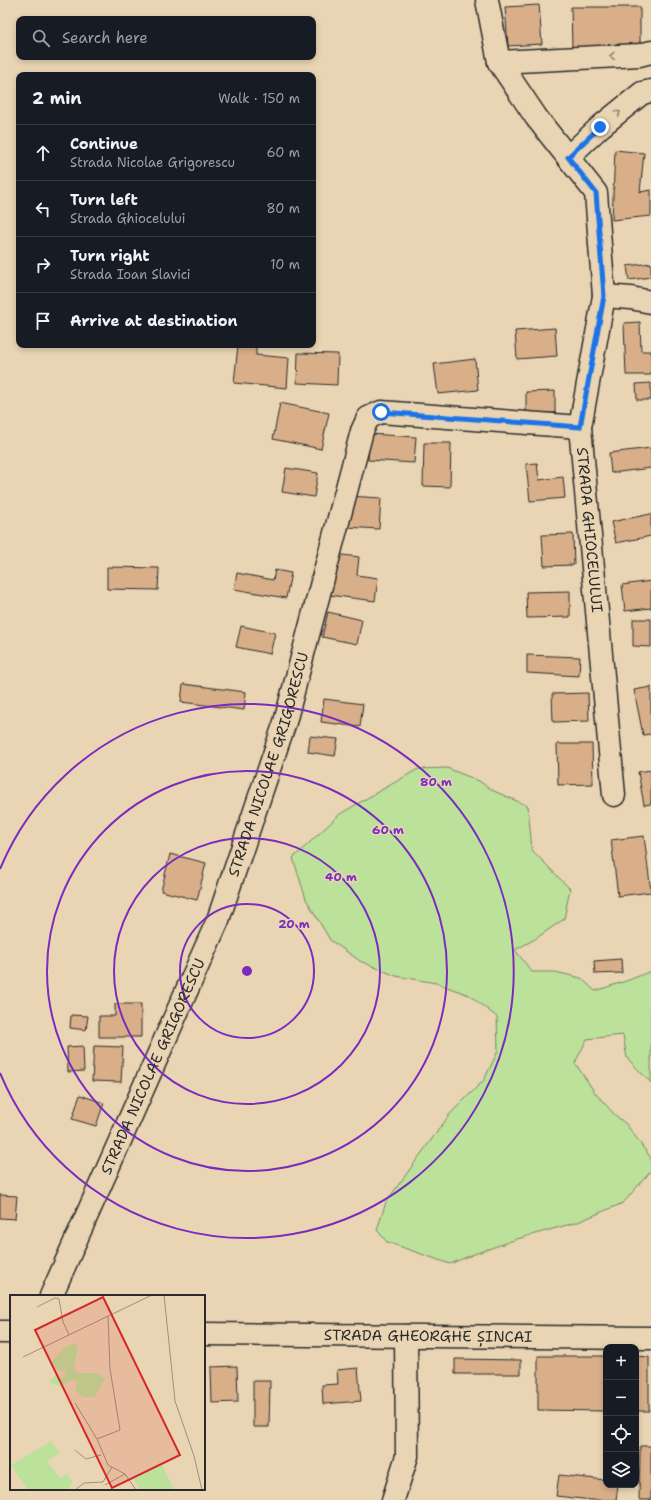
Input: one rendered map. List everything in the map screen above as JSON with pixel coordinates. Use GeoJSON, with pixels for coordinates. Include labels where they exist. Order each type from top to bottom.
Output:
{"type":"FeatureCollection","features":[{"type":"Feature","properties":{"kind":"street"},"geometry":{"type":"LineString","coordinates":[[487,0],[499,62],[640,55],[651,52]]}},
{"type":"Feature","properties":{"kind":"street","name":"STRADA GHIOCELULUI"},"geometry":{"type":"LineString","coordinates":[[499,62],[536,117],[596,193],[604,296],[580,427],[614,795]]}},
{"type":"Feature","properties":{"kind":"street"},"geometry":{"type":"LineString","coordinates":[[568,157],[600,127],[642,93],[651,91]]}},
{"type":"Feature","properties":{"kind":"street"},"geometry":{"type":"LineString","coordinates":[[604,296],[631,298],[651,302]]}},
{"type":"Feature","properties":{"kind":"street","name":"STRADA NICOLAE GRIGORESCU"},"geometry":{"type":"LineString","coordinates":[[51,1295],[218,920],[285,722],[362,431],[368,418],[381,412],[580,427]]}},
{"type":"Feature","properties":{"kind":"street","name":"STRADA GHEORGHE ȘINCAI"},"geometry":{"type":"LineString","coordinates":[[205,1334],[651,1338]]}},
{"type":"Feature","properties":{"kind":"street"},"geometry":{"type":"LineString","coordinates":[[393,1500],[407,1456],[406,1336]]}},
{"type":"Feature","properties":{"kind":"green space"},"geometry":{"type":"Polygon","coordinates":[[[447,768],[479,781],[494,791],[528,806],[532,850],[570,889],[564,919],[535,939],[515,950],[532,972],[555,972],[581,978],[595,991],[651,971],[651,1083],[627,1058],[623,1035],[587,1039],[575,1063],[596,1094],[615,1115],[626,1124],[651,1158],[651,1171],[623,1203],[578,1222],[517,1239],[450,1264],[387,1242],[377,1230],[386,1202],[450,1114],[484,1080],[498,1051],[497,1017],[469,995],[436,983],[396,976],[360,961],[330,940],[306,899],[293,858],[340,814],[418,769],[447,768]]]}},
{"type":"Feature","properties":{"kind":"building"},"geometry":{"type":"Polygon","coordinates":[[[539,5],[542,44],[508,46],[505,7],[539,5]]]}},
{"type":"Feature","properties":{"kind":"building"},"geometry":{"type":"Polygon","coordinates":[[[571,7],[640,7],[640,48],[572,48],[571,7]]]}},
{"type":"Feature","properties":{"kind":"building"},"geometry":{"type":"Polygon","coordinates":[[[615,150],[644,153],[640,192],[651,190],[651,216],[612,220],[615,150]]]}},
{"type":"Feature","properties":{"kind":"building"},"geometry":{"type":"Polygon","coordinates":[[[651,263],[651,277],[629,280],[627,266],[651,263]]]}},
{"type":"Feature","properties":{"kind":"building"},"geometry":{"type":"Polygon","coordinates":[[[640,322],[641,351],[651,351],[651,375],[626,375],[624,323],[640,322]]]}},
{"type":"Feature","properties":{"kind":"building"},"geometry":{"type":"Polygon","coordinates":[[[555,328],[557,356],[517,359],[515,331],[555,328]]]}},
{"type":"Feature","properties":{"kind":"building"},"geometry":{"type":"Polygon","coordinates":[[[238,348],[256,348],[256,355],[289,358],[287,388],[234,383],[238,348]]]}},
{"type":"Feature","properties":{"kind":"building"},"geometry":{"type":"Polygon","coordinates":[[[298,353],[338,354],[337,385],[297,383],[298,353]]]}},
{"type":"Feature","properties":{"kind":"building"},"geometry":{"type":"Polygon","coordinates":[[[475,359],[478,390],[438,394],[434,364],[475,359]]]}},
{"type":"Feature","properties":{"kind":"building"},"geometry":{"type":"Polygon","coordinates":[[[651,383],[651,400],[637,400],[636,384],[651,383]]]}},
{"type":"Feature","properties":{"kind":"building"},"geometry":{"type":"Polygon","coordinates":[[[555,391],[555,413],[526,413],[526,392],[555,391]]]}},
{"type":"Feature","properties":{"kind":"building"},"geometry":{"type":"Polygon","coordinates":[[[280,403],[329,413],[321,449],[273,439],[280,403]]]}},
{"type":"Feature","properties":{"kind":"building"},"geometry":{"type":"Polygon","coordinates":[[[370,434],[416,437],[414,463],[368,460],[370,434]]]}},
{"type":"Feature","properties":{"kind":"building"},"geometry":{"type":"Polygon","coordinates":[[[424,443],[451,443],[450,487],[423,486],[424,443]]]}},
{"type":"Feature","properties":{"kind":"building"},"geometry":{"type":"Polygon","coordinates":[[[651,448],[651,468],[611,473],[609,453],[651,448]]]}},
{"type":"Feature","properties":{"kind":"building"},"geometry":{"type":"Polygon","coordinates":[[[537,463],[539,480],[563,477],[565,498],[530,501],[526,464],[537,463]]]}},
{"type":"Feature","properties":{"kind":"building"},"geometry":{"type":"Polygon","coordinates":[[[286,468],[318,473],[314,497],[282,492],[286,468]]]}},
{"type":"Feature","properties":{"kind":"building"},"geometry":{"type":"Polygon","coordinates":[[[348,496],[381,498],[379,529],[347,527],[348,496]]]}},
{"type":"Feature","properties":{"kind":"building"},"geometry":{"type":"Polygon","coordinates":[[[651,514],[651,536],[616,543],[611,522],[651,514]]]}},
{"type":"Feature","properties":{"kind":"building"},"geometry":{"type":"Polygon","coordinates":[[[573,534],[574,565],[544,566],[542,535],[573,534]]]}},
{"type":"Feature","properties":{"kind":"building"},"geometry":{"type":"Polygon","coordinates":[[[334,554],[359,557],[357,575],[378,578],[375,601],[329,595],[334,554]]]}},
{"type":"Feature","properties":{"kind":"building"},"geometry":{"type":"Polygon","coordinates":[[[107,567],[159,568],[158,590],[107,589],[107,567]]]}},
{"type":"Feature","properties":{"kind":"building"},"geometry":{"type":"Polygon","coordinates":[[[275,570],[291,573],[286,598],[234,589],[237,573],[273,580],[275,570]]]}},
{"type":"Feature","properties":{"kind":"building"},"geometry":{"type":"Polygon","coordinates":[[[651,581],[651,608],[625,611],[622,585],[651,581]]]}},
{"type":"Feature","properties":{"kind":"building"},"geometry":{"type":"Polygon","coordinates":[[[570,591],[570,617],[527,618],[526,592],[570,591]]]}},
{"type":"Feature","properties":{"kind":"building"},"geometry":{"type":"Polygon","coordinates":[[[328,612],[362,620],[357,644],[322,637],[328,612]]]}},
{"type":"Feature","properties":{"kind":"building"},"geometry":{"type":"Polygon","coordinates":[[[633,619],[651,619],[651,647],[633,646],[633,619]]]}},
{"type":"Feature","properties":{"kind":"building"},"geometry":{"type":"Polygon","coordinates":[[[241,626],[275,633],[270,654],[236,647],[241,626]]]}},
{"type":"Feature","properties":{"kind":"building"},"geometry":{"type":"Polygon","coordinates":[[[527,655],[580,657],[579,676],[527,673],[527,655]]]}},
{"type":"Feature","properties":{"kind":"building"},"geometry":{"type":"Polygon","coordinates":[[[183,684],[246,692],[244,710],[181,702],[183,684]]]}},
{"type":"Feature","properties":{"kind":"building"},"geometry":{"type":"Polygon","coordinates":[[[651,687],[651,734],[643,735],[634,690],[651,687]]]}},
{"type":"Feature","properties":{"kind":"building"},"geometry":{"type":"Polygon","coordinates":[[[588,693],[589,721],[553,722],[552,694],[588,693]]]}},
{"type":"Feature","properties":{"kind":"building"},"geometry":{"type":"Polygon","coordinates":[[[324,699],[363,704],[360,727],[321,722],[324,699]]]}},
{"type":"Feature","properties":{"kind":"building"},"geometry":{"type":"Polygon","coordinates":[[[310,736],[338,739],[335,756],[308,752],[310,736]]]}},
{"type":"Feature","properties":{"kind":"building"},"geometry":{"type":"Polygon","coordinates":[[[557,744],[592,744],[593,784],[558,785],[557,744]]]}},
{"type":"Feature","properties":{"kind":"building"},"geometry":{"type":"Polygon","coordinates":[[[651,770],[651,804],[644,805],[638,772],[651,770]]]}},
{"type":"Feature","properties":{"kind":"building"},"geometry":{"type":"Polygon","coordinates":[[[644,836],[651,892],[618,896],[611,840],[644,836]]]}},
{"type":"Feature","properties":{"kind":"building"},"geometry":{"type":"Polygon","coordinates":[[[170,854],[206,863],[197,900],[161,891],[170,854]]]}},
{"type":"Feature","properties":{"kind":"building"},"geometry":{"type":"Polygon","coordinates":[[[621,959],[622,973],[595,974],[594,961],[621,959]]]}},
{"type":"Feature","properties":{"kind":"building"},"geometry":{"type":"Polygon","coordinates":[[[115,1004],[141,1004],[141,1037],[99,1037],[99,1016],[115,1016],[115,1004]]]}},
{"type":"Feature","properties":{"kind":"building"},"geometry":{"type":"Polygon","coordinates":[[[71,1015],[88,1016],[86,1030],[70,1028],[71,1015]]]}},
{"type":"Feature","properties":{"kind":"building"},"geometry":{"type":"Polygon","coordinates":[[[83,1046],[84,1071],[68,1072],[67,1047],[83,1046]]]}},
{"type":"Feature","properties":{"kind":"building"},"geometry":{"type":"Polygon","coordinates":[[[94,1046],[123,1047],[121,1082],[92,1081],[94,1046]]]}},
{"type":"Feature","properties":{"kind":"building"},"geometry":{"type":"Polygon","coordinates":[[[80,1095],[104,1103],[96,1126],[72,1119],[80,1095]]]}},
{"type":"Feature","properties":{"kind":"building"},"geometry":{"type":"Polygon","coordinates":[[[0,1195],[17,1196],[15,1219],[0,1218],[0,1195]]]}},
{"type":"Feature","properties":{"kind":"building"},"geometry":{"type":"Polygon","coordinates":[[[538,1356],[603,1356],[603,1411],[538,1410],[538,1356]]]}},
{"type":"Feature","properties":{"kind":"building"},"geometry":{"type":"Polygon","coordinates":[[[639,1356],[649,1357],[649,1411],[639,1411],[639,1356]]]}},
{"type":"Feature","properties":{"kind":"building"},"geometry":{"type":"Polygon","coordinates":[[[455,1359],[521,1360],[521,1374],[455,1374],[455,1359]]]}},
{"type":"Feature","properties":{"kind":"building"},"geometry":{"type":"Polygon","coordinates":[[[237,1366],[238,1402],[212,1403],[211,1367],[237,1366]]]}},
{"type":"Feature","properties":{"kind":"building"},"geometry":{"type":"Polygon","coordinates":[[[358,1368],[361,1401],[323,1404],[322,1385],[338,1384],[337,1370],[358,1368]]]}},
{"type":"Feature","properties":{"kind":"building"},"geometry":{"type":"Polygon","coordinates":[[[253,1381],[270,1381],[269,1427],[253,1427],[253,1381]]]}},
{"type":"Feature","properties":{"kind":"building"},"geometry":{"type":"Polygon","coordinates":[[[640,1446],[651,1446],[651,1500],[639,1500],[640,1446]]]}},
{"type":"Feature","properties":{"kind":"building"},"geometry":{"type":"Polygon","coordinates":[[[559,1475],[603,1480],[603,1488],[618,1488],[616,1500],[592,1500],[556,1496],[559,1475]]]}},
{"type":"Feature","properties":{"kind":"route"},"geometry":{"type":"LineString","coordinates":[[381,412],[580,427],[604,296],[596,193],[568,157],[600,127]]}}]}
